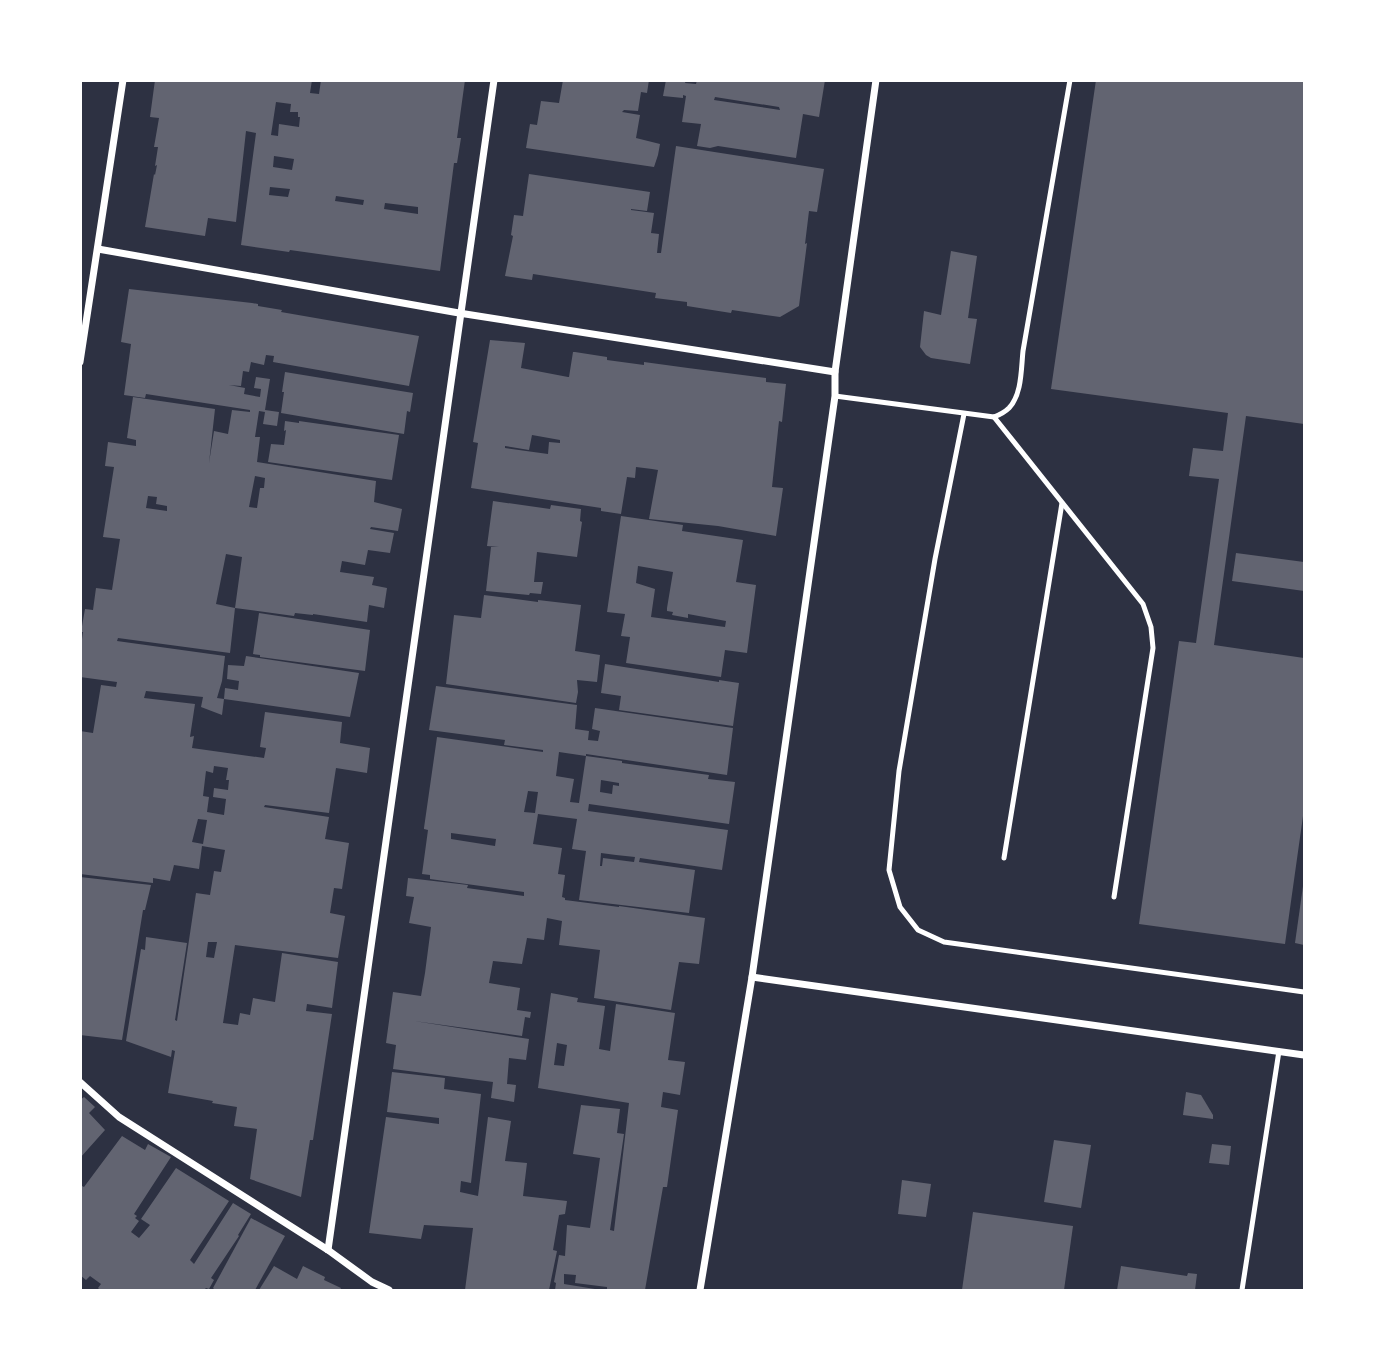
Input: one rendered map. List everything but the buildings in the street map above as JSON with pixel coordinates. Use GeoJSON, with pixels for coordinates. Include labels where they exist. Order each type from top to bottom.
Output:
{"type":"FeatureCollection","features":[{"type":"Feature","properties":{"kind":"street"},"geometry":{"type":"LineString","coordinates":[[80,362],[123,80]]}},
{"type":"Feature","properties":{"kind":"street"},"geometry":{"type":"LineString","coordinates":[[328,1250],[389,803],[494,80]]}},
{"type":"Feature","properties":{"kind":"street"},"geometry":{"type":"LineString","coordinates":[[700,1290],[752,976],[835,396],[835,372],[876,80]]}},
{"type":"Feature","properties":{"kind":"street"},"geometry":{"type":"LineString","coordinates":[[98,248],[459,313],[835,372]]}},
{"type":"Feature","properties":{"kind":"street"},"geometry":{"type":"LineString","coordinates":[[752,976],[1304,1055]]}},
{"type":"Feature","properties":{"kind":"street"},"geometry":{"type":"LineString","coordinates":[[80,1082],[119,1117],[328,1250],[372,1282],[389,1290]]}},
{"type":"Feature","properties":{"kind":"lane"},"geometry":{"type":"LineString","coordinates":[[835,396],[994,417],[1007,410],[1016,398],[1070,80]]}},
{"type":"Feature","properties":{"kind":"lane"},"geometry":{"type":"LineString","coordinates":[[964,414],[935,559],[899,771],[889,870],[901,907],[918,930],[944,942],[1304,992]]}},
{"type":"Feature","properties":{"kind":"lane"},"geometry":{"type":"LineString","coordinates":[[994,417],[1143,604],[1152,627],[1153,648],[1114,897]]}},
{"type":"Feature","properties":{"kind":"lane"},"geometry":{"type":"LineString","coordinates":[[1003,858],[1062,503]]}},
{"type":"Feature","properties":{"kind":"lane"},"geometry":{"type":"LineString","coordinates":[[1242,1290],[1279,1051]]}}]}
